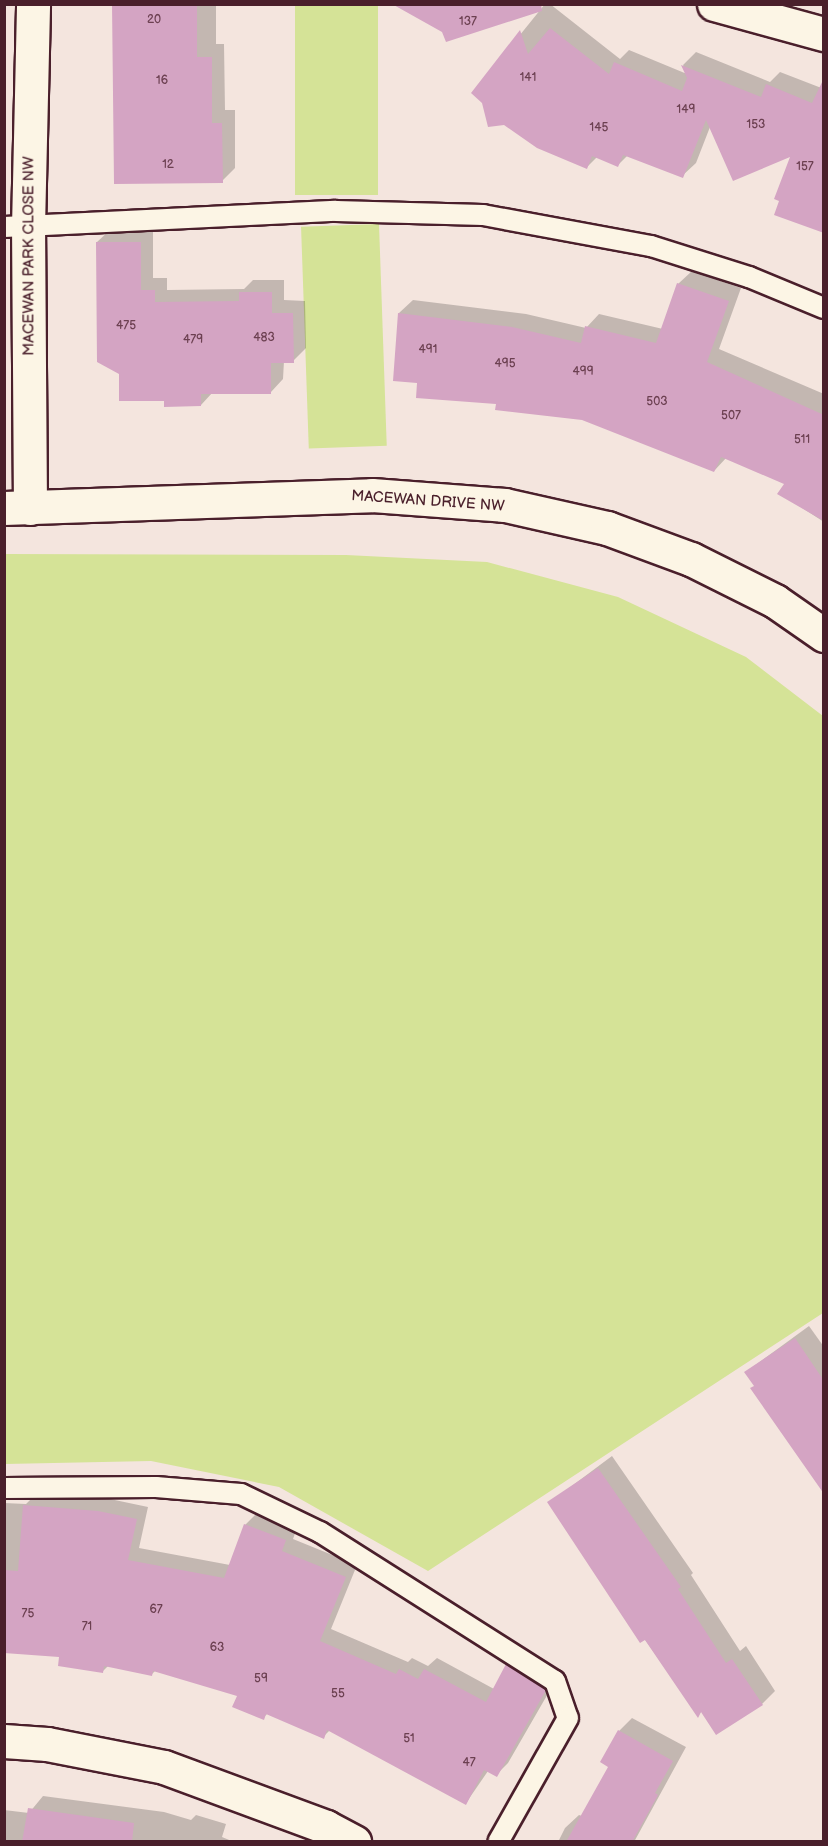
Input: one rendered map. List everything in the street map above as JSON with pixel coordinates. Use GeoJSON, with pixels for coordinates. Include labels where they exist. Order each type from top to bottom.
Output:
{"type":"FeatureCollection","features":[{"type":"Feature","properties":{"kind":"street","name":"MACEWAN PARK CLOSE NW"},"geometry":{"type":"LineString","coordinates":[[17,508],[16,227],[33,4]]}},
{"type":"Feature","properties":{"kind":"street"},"geometry":{"type":"LineString","coordinates":[[714,4],[824,34]]}},
{"type":"Feature","properties":{"kind":"street","name":"MACEWAN DRIVE NW"},"geometry":{"type":"LineString","coordinates":[[17,508],[372,495],[505,505],[607,528],[691,559],[775,601],[824,635]]}},
{"type":"Feature","properties":{"kind":"street"},"geometry":{"type":"LineString","coordinates":[[4,1741],[47,1744],[164,1767],[326,1827],[354,1842]]}},
{"type":"Feature","properties":{"kind":"lane"},"geometry":{"type":"LineString","coordinates":[[16,227],[336,211],[483,215],[651,246],[749,277],[824,308]]}},
{"type":"Feature","properties":{"kind":"lane"},"geometry":{"type":"LineString","coordinates":[[4,1488],[156,1487],[241,1494],[320,1532],[555,1681],[568,1718],[498,1842]]}},
{"type":"Feature","properties":{"kind":"green space"},"geometry":{"type":"Polygon","coordinates":[[[295,5],[378,5],[378,195],[295,195],[295,5]]]}},
{"type":"Feature","properties":{"kind":"green space"},"geometry":{"type":"Polygon","coordinates":[[[379,224],[387,446],[309,449],[301,227],[379,224]]]}},
{"type":"Feature","properties":{"kind":"green space"},"geometry":{"type":"Polygon","coordinates":[[[5,554],[346,555],[487,562],[618,597],[746,657],[823,716],[823,1313],[428,1571],[279,1487],[151,1461],[5,1464],[5,554]]]}},
{"type":"Feature","properties":{"kind":"building"},"geometry":{"type":"Polygon","coordinates":[[[112,4],[197,4],[197,57],[212,57],[212,123],[222,123],[223,183],[114,184],[112,4]]]}},
{"type":"Feature","properties":{"kind":"building"},"geometry":{"type":"Polygon","coordinates":[[[392,4],[541,4],[542,11],[446,42],[442,32],[392,4]]]}},
{"type":"Feature","properties":{"kind":"building"},"geometry":{"type":"Polygon","coordinates":[[[550,28],[609,74],[614,62],[682,91],[687,78],[681,65],[761,97],[766,84],[812,103],[824,78],[824,233],[774,215],[779,201],[774,199],[790,157],[733,181],[706,120],[683,178],[623,155],[618,167],[592,156],[587,169],[537,148],[504,125],[488,127],[482,103],[471,93],[520,30],[528,54],[550,28]]]}},
{"type":"Feature","properties":{"kind":"building"},"geometry":{"type":"Polygon","coordinates":[[[96,242],[141,242],[141,290],[155,290],[155,302],[239,301],[239,292],[272,292],[272,313],[293,313],[294,363],[271,363],[271,394],[201,394],[201,406],[164,407],[164,401],[119,401],[119,374],[97,362],[96,242]]]}},
{"type":"Feature","properties":{"kind":"building"},"geometry":{"type":"Polygon","coordinates":[[[677,283],[729,301],[707,362],[824,415],[824,521],[777,494],[784,484],[721,457],[714,472],[582,420],[495,410],[496,404],[416,398],[417,383],[393,381],[398,313],[512,327],[581,343],[585,326],[656,343],[677,283]]]}},
{"type":"Feature","properties":{"kind":"building"},"geometry":{"type":"Polygon","coordinates":[[[795,1338],[824,1381],[824,1494],[750,1388],[754,1386],[744,1372],[795,1338]]]}},
{"type":"Feature","properties":{"kind":"building"},"geometry":{"type":"Polygon","coordinates":[[[598,1468],[681,1587],[678,1589],[726,1663],[732,1659],[763,1705],[716,1735],[701,1712],[698,1718],[645,1640],[640,1643],[547,1502],[598,1468]]]}},
{"type":"Feature","properties":{"kind":"building"},"geometry":{"type":"Polygon","coordinates":[[[23,1505],[98,1511],[137,1519],[128,1560],[224,1578],[244,1524],[286,1540],[282,1551],[346,1577],[320,1641],[396,1674],[399,1669],[418,1679],[424,1669],[486,1702],[506,1664],[546,1690],[497,1777],[484,1770],[466,1805],[327,1730],[324,1739],[266,1714],[264,1720],[232,1707],[237,1696],[153,1671],[152,1676],[104,1666],[103,1673],[58,1666],[59,1657],[4,1653],[4,1570],[18,1571],[23,1505]]]}},
{"type":"Feature","properties":{"kind":"building"},"geometry":{"type":"Polygon","coordinates":[[[618,1730],[673,1761],[655,1793],[658,1795],[632,1842],[566,1842],[608,1767],[600,1762],[618,1730]]]}},
{"type":"Feature","properties":{"kind":"building"},"geometry":{"type":"Polygon","coordinates":[[[28,1808],[134,1823],[132,1842],[22,1842],[28,1808]]]}}]}
